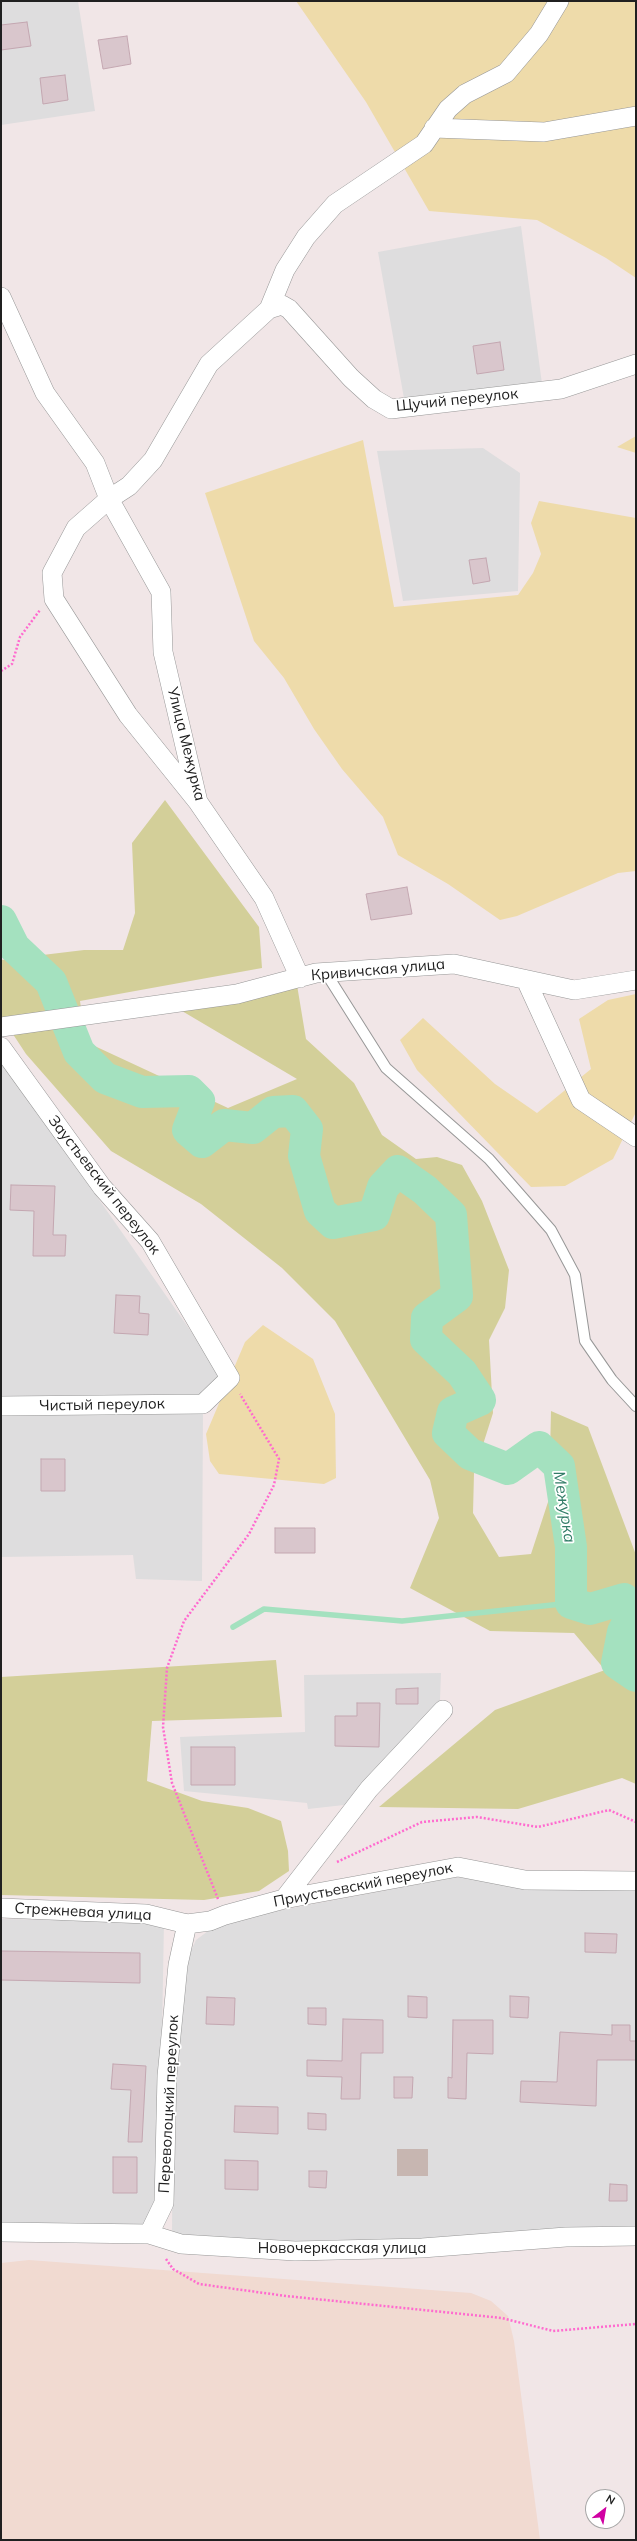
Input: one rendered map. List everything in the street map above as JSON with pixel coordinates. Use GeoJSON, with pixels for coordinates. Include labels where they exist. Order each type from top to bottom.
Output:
{"type":"FeatureCollection","features":[{"type":"Feature","properties":{"kind":"street"},"geometry":{"type":"LineString","coordinates":[[198,802],[128,715],[54,599],[52,573],[76,528],[109,499],[128,486],[153,460],[209,364],[270,309],[285,270],[302,243],[335,204],[424,144],[448,109],[465,94],[506,73],[539,34],[559,1]]}},
{"type":"Feature","properties":{"kind":"street"},"geometry":{"type":"LineString","coordinates":[[434,128],[544,132],[636,116]]}},
{"type":"Feature","properties":{"kind":"street","name":"Улица Межурка"},"geometry":{"type":"LineString","coordinates":[[1,297],[45,393],[94,463],[109,499],[161,592],[163,652],[198,802],[264,898],[300,978]]}},
{"type":"Feature","properties":{"kind":"street","name":"Щучий переулок"},"geometry":{"type":"LineString","coordinates":[[270,309],[282,305],[288,309],[351,378],[374,399],[391,409],[561,388],[636,364]]}},
{"type":"Feature","properties":{"kind":"street","name":"Кривичская улица"},"geometry":{"type":"LineString","coordinates":[[1,1027],[237,994],[326,973],[454,964],[574,990],[636,980]]}},
{"type":"Feature","properties":{"kind":"street"},"geometry":{"type":"LineString","coordinates":[[526,980],[581,1100],[636,1137]]}},
{"type":"Feature","properties":{"kind":"street","name":"Заустьевский переулок"},"geometry":{"type":"LineString","coordinates":[[1,1047],[102,1187],[150,1241],[230,1378]]}},
{"type":"Feature","properties":{"kind":"street","name":"Чистый переулок"},"geometry":{"type":"LineString","coordinates":[[1,1406],[203,1404],[230,1378]]}},
{"type":"Feature","properties":{"kind":"street"},"geometry":{"type":"LineString","coordinates":[[284,1899],[369,1789],[443,1710]]}},
{"type":"Feature","properties":{"kind":"street","name":"Приустьевский переулок"},"geometry":{"type":"LineString","coordinates":[[187,1924],[210,1921],[225,1914],[284,1899],[458,1867],[525,1880],[636,1881]]}},
{"type":"Feature","properties":{"kind":"street","name":"Стрежневая улица"},"geometry":{"type":"LineString","coordinates":[[1,1908],[146,1914],[187,1924]]}},
{"type":"Feature","properties":{"kind":"street","name":"Переволоцкий переулок"},"geometry":{"type":"LineString","coordinates":[[149,2234],[164,2203],[168,2076],[178,1965],[187,1924]]}},
{"type":"Feature","properties":{"kind":"street","name":"Новочеркасская улица"},"geometry":{"type":"LineString","coordinates":[[1,2232],[149,2234],[181,2244],[296,2252],[422,2248],[566,2236],[636,2236]]}},
{"type":"Feature","properties":{"kind":"lane"},"geometry":{"type":"LineString","coordinates":[[326,973],[386,1068],[489,1159],[551,1230],[575,1274],[585,1341],[612,1380],[636,1406]]}},
{"type":"Feature","properties":{"kind":"path"},"geometry":{"type":"LineString","coordinates":[[1,671],[12,664],[20,637],[40,610],[54,599]]}},
{"type":"Feature","properties":{"kind":"path"},"geometry":{"type":"LineString","coordinates":[[225,1914],[172,1783],[163,1727],[167,1668],[184,1621],[249,1534],[274,1485],[279,1459],[230,1378]]}},
{"type":"Feature","properties":{"kind":"path"},"geometry":{"type":"LineString","coordinates":[[330,1865],[422,1822],[477,1817],[538,1827],[609,1810],[636,1822]]}},
{"type":"Feature","properties":{"kind":"path"},"geometry":{"type":"LineString","coordinates":[[165,2257],[172,2269],[198,2284],[286,2296],[502,2318],[553,2331],[636,2324]]}},
{"type":"Feature","properties":{"kind":"shaded area"},"geometry":{"type":"Polygon","coordinates":[[[1,1],[78,1],[95,111],[1,125],[1,1]]]}},
{"type":"Feature","properties":{"kind":"shaded area"},"geometry":{"type":"Polygon","coordinates":[[[296,1],[636,1],[636,278],[606,258],[537,220],[429,211],[366,102],[296,1]]]}},
{"type":"Feature","properties":{"kind":"shaded area"},"geometry":{"type":"Polygon","coordinates":[[[521,226],[542,384],[405,404],[378,252],[521,226]]]}},
{"type":"Feature","properties":{"kind":"shaded area"},"geometry":{"type":"Polygon","coordinates":[[[636,436],[636,453],[617,447],[636,436]]]}},
{"type":"Feature","properties":{"kind":"shaded area"},"geometry":{"type":"Polygon","coordinates":[[[363,440],[394,607],[518,595],[533,573],[541,554],[531,523],[539,501],[636,518],[636,871],[618,873],[517,916],[500,920],[448,884],[398,855],[383,817],[342,769],[314,729],[284,678],[254,641],[205,493],[363,440]]]}},
{"type":"Feature","properties":{"kind":"shaded area"},"geometry":{"type":"Polygon","coordinates":[[[483,448],[520,473],[518,591],[403,601],[377,451],[483,448]]]}},
{"type":"Feature","properties":{"kind":"shaded area"},"geometry":{"type":"Polygon","coordinates":[[[165,800],[259,927],[262,968],[80,1001],[86,1042],[228,1108],[297,1079],[182,1011],[297,985],[306,1039],[354,1083],[382,1135],[416,1159],[437,1157],[462,1165],[482,1201],[509,1270],[505,1308],[489,1340],[493,1413],[474,1473],[473,1513],[499,1557],[531,1554],[549,1499],[551,1411],[588,1427],[636,1555],[636,1784],[622,1778],[518,1809],[379,1807],[495,1710],[605,1670],[574,1633],[490,1631],[410,1588],[439,1518],[430,1480],[335,1321],[282,1268],[201,1204],[111,1151],[26,1054],[1,1016],[1,960],[84,950],[123,950],[135,913],[132,843],[165,800]]]}},
{"type":"Feature","properties":{"kind":"shaded area"},"geometry":{"type":"Polygon","coordinates":[[[636,994],[636,1112],[613,1159],[565,1186],[531,1187],[417,1070],[400,1040],[423,1018],[495,1084],[537,1113],[591,1069],[579,1019],[608,1000],[636,994]]]}},
{"type":"Feature","properties":{"kind":"shaded area"},"geometry":{"type":"Polygon","coordinates":[[[1,1059],[220,1373],[213,1386],[200,1395],[1,1399],[1,1059]]]}},
{"type":"Feature","properties":{"kind":"shaded area"},"geometry":{"type":"Polygon","coordinates":[[[263,1325],[313,1359],[335,1414],[336,1478],[324,1484],[219,1474],[210,1461],[206,1434],[245,1342],[263,1325]]]}},
{"type":"Feature","properties":{"kind":"shaded area"},"geometry":{"type":"Polygon","coordinates":[[[203,1410],[202,1581],[136,1579],[133,1555],[1,1557],[1,1413],[203,1410]]]}},
{"type":"Feature","properties":{"kind":"shaded area"},"geometry":{"type":"Polygon","coordinates":[[[276,1660],[282,1717],[152,1721],[147,1781],[202,1801],[248,1808],[281,1821],[288,1851],[289,1871],[259,1891],[204,1900],[1,1895],[1,1677],[276,1660]]]}},
{"type":"Feature","properties":{"kind":"shaded area"},"geometry":{"type":"Polygon","coordinates":[[[441,1673],[440,1700],[344,1805],[308,1809],[307,1803],[184,1791],[180,1737],[305,1732],[304,1675],[441,1673]]]}},
{"type":"Feature","properties":{"kind":"shaded area"},"geometry":{"type":"Polygon","coordinates":[[[456,1877],[524,1886],[636,1885],[636,2230],[303,2247],[185,2238],[172,2233],[173,2078],[185,1963],[196,1940],[212,1928],[234,1919],[456,1877]]]}},
{"type":"Feature","properties":{"kind":"shaded area"},"geometry":{"type":"Polygon","coordinates":[[[1,1919],[164,1921],[159,2202],[145,2224],[1,2226],[1,1919]]]}},
{"type":"Feature","properties":{"kind":"shaded area"},"geometry":{"type":"Polygon","coordinates":[[[397,2149],[428,2149],[428,2176],[397,2176],[397,2149]]]}},
{"type":"Feature","properties":{"kind":"shaded area"},"geometry":{"type":"Polygon","coordinates":[[[29,2260],[471,2293],[491,2301],[508,2316],[514,2341],[540,2540],[1,2540],[1,2263],[29,2260]]]}},
{"type":"Feature","properties":{"kind":"building"},"geometry":{"type":"Polygon","coordinates":[[[27,22],[31,46],[1,50],[1,25],[27,22]]]}},
{"type":"Feature","properties":{"kind":"building"},"geometry":{"type":"Polygon","coordinates":[[[127,36],[131,64],[103,69],[98,40],[127,36]]]}},
{"type":"Feature","properties":{"kind":"building"},"geometry":{"type":"Polygon","coordinates":[[[65,75],[68,100],[43,104],[40,78],[65,75]]]}},
{"type":"Feature","properties":{"kind":"building"},"geometry":{"type":"Polygon","coordinates":[[[500,342],[504,370],[477,374],[473,346],[500,342]]]}},
{"type":"Feature","properties":{"kind":"building"},"geometry":{"type":"Polygon","coordinates":[[[486,558],[490,581],[473,584],[469,560],[486,558]]]}},
{"type":"Feature","properties":{"kind":"building"},"geometry":{"type":"Polygon","coordinates":[[[407,887],[412,914],[371,920],[366,894],[407,887]]]}},
{"type":"Feature","properties":{"kind":"building"},"geometry":{"type":"Polygon","coordinates":[[[11,1185],[55,1186],[53,1235],[66,1235],[65,1256],[33,1256],[34,1211],[10,1210],[11,1185]]]}},
{"type":"Feature","properties":{"kind":"building"},"geometry":{"type":"Polygon","coordinates":[[[116,1295],[140,1296],[139,1313],[149,1314],[148,1335],[114,1333],[116,1295]]]}},
{"type":"Feature","properties":{"kind":"building"},"geometry":{"type":"Polygon","coordinates":[[[41,1459],[65,1459],[65,1491],[41,1491],[41,1459]]]}},
{"type":"Feature","properties":{"kind":"building"},"geometry":{"type":"Polygon","coordinates":[[[275,1528],[315,1528],[315,1553],[275,1553],[275,1528]]]}},
{"type":"Feature","properties":{"kind":"building"},"geometry":{"type":"Polygon","coordinates":[[[418,1688],[418,1704],[396,1704],[396,1689],[418,1688]]]}},
{"type":"Feature","properties":{"kind":"building"},"geometry":{"type":"Polygon","coordinates":[[[357,1703],[380,1703],[379,1747],[335,1746],[335,1716],[357,1716],[357,1703]]]}},
{"type":"Feature","properties":{"kind":"building"},"geometry":{"type":"Polygon","coordinates":[[[191,1747],[235,1747],[235,1785],[191,1785],[191,1747]]]}},
{"type":"Feature","properties":{"kind":"building"},"geometry":{"type":"Polygon","coordinates":[[[585,1933],[617,1934],[616,1953],[585,1952],[585,1933]]]}},
{"type":"Feature","properties":{"kind":"building"},"geometry":{"type":"Polygon","coordinates":[[[1,1951],[140,1953],[140,1983],[1,1980],[1,1951]]]}},
{"type":"Feature","properties":{"kind":"building"},"geometry":{"type":"Polygon","coordinates":[[[408,1996],[427,1997],[427,2018],[408,2017],[408,1996]]]}},
{"type":"Feature","properties":{"kind":"building"},"geometry":{"type":"Polygon","coordinates":[[[510,1996],[529,1997],[528,2018],[510,2017],[510,1996]]]}},
{"type":"Feature","properties":{"kind":"building"},"geometry":{"type":"Polygon","coordinates":[[[207,1997],[235,1998],[234,2025],[206,2024],[207,1997]]]}},
{"type":"Feature","properties":{"kind":"building"},"geometry":{"type":"Polygon","coordinates":[[[308,2008],[326,2008],[326,2025],[308,2024],[308,2008]]]}},
{"type":"Feature","properties":{"kind":"building"},"geometry":{"type":"Polygon","coordinates":[[[343,2019],[383,2020],[383,2053],[361,2053],[360,2099],[341,2099],[342,2077],[307,2076],[307,2060],[342,2061],[343,2019]]]}},
{"type":"Feature","properties":{"kind":"building"},"geometry":{"type":"Polygon","coordinates":[[[453,2020],[493,2020],[493,2054],[467,2053],[466,2099],[448,2098],[448,2077],[452,2078],[453,2020]]]}},
{"type":"Feature","properties":{"kind":"building"},"geometry":{"type":"Polygon","coordinates":[[[612,2025],[630,2025],[630,2041],[636,2041],[636,2060],[597,2060],[596,2106],[520,2102],[521,2081],[557,2082],[560,2032],[612,2035],[612,2025]]]}},
{"type":"Feature","properties":{"kind":"building"},"geometry":{"type":"Polygon","coordinates":[[[113,2064],[146,2066],[142,2142],[128,2142],[131,2090],[111,2089],[113,2064]]]}},
{"type":"Feature","properties":{"kind":"building"},"geometry":{"type":"Polygon","coordinates":[[[394,2077],[413,2077],[412,2098],[394,2098],[394,2077]]]}},
{"type":"Feature","properties":{"kind":"building"},"geometry":{"type":"Polygon","coordinates":[[[235,2106],[278,2107],[278,2134],[234,2132],[235,2106]]]}},
{"type":"Feature","properties":{"kind":"building"},"geometry":{"type":"Polygon","coordinates":[[[308,2113],[326,2114],[326,2130],[308,2129],[308,2113]]]}},
{"type":"Feature","properties":{"kind":"building"},"geometry":{"type":"Polygon","coordinates":[[[113,2157],[137,2157],[137,2193],[113,2193],[113,2157]]]}},
{"type":"Feature","properties":{"kind":"building"},"geometry":{"type":"Polygon","coordinates":[[[225,2160],[258,2161],[258,2190],[225,2189],[225,2160]]]}},
{"type":"Feature","properties":{"kind":"building"},"geometry":{"type":"Polygon","coordinates":[[[309,2171],[327,2171],[326,2188],[309,2187],[309,2171]]]}},
{"type":"Feature","properties":{"kind":"building"},"geometry":{"type":"Polygon","coordinates":[[[610,2184],[627,2185],[627,2201],[609,2201],[610,2184]]]}},
{"type":"Feature","properties":{"kind":"waterway","name":"Межурка"},"geometry":{"type":"LineString","coordinates":[[1,921],[14,947],[51,982],[79,1052],[105,1078],[142,1092],[189,1091],[199,1101],[188,1130],[202,1142],[224,1125],[253,1128],[273,1112],[293,1111],[307,1129],[304,1156],[320,1211],[333,1223],[374,1215],[383,1187],[398,1171],[425,1190],[451,1215],[457,1296],[427,1318],[426,1339],[462,1373],[480,1400],[453,1412],[448,1433],[470,1454],[508,1469],[539,1447],[559,1466],[571,1547],[571,1603],[590,1609],[624,1599],[635,1610],[623,1632],[617,1663],[636,1676]]}},
{"type":"Feature","properties":{"kind":"waterway"},"geometry":{"type":"LineString","coordinates":[[233,1627],[264,1609],[402,1621],[571,1603]]}}]}
